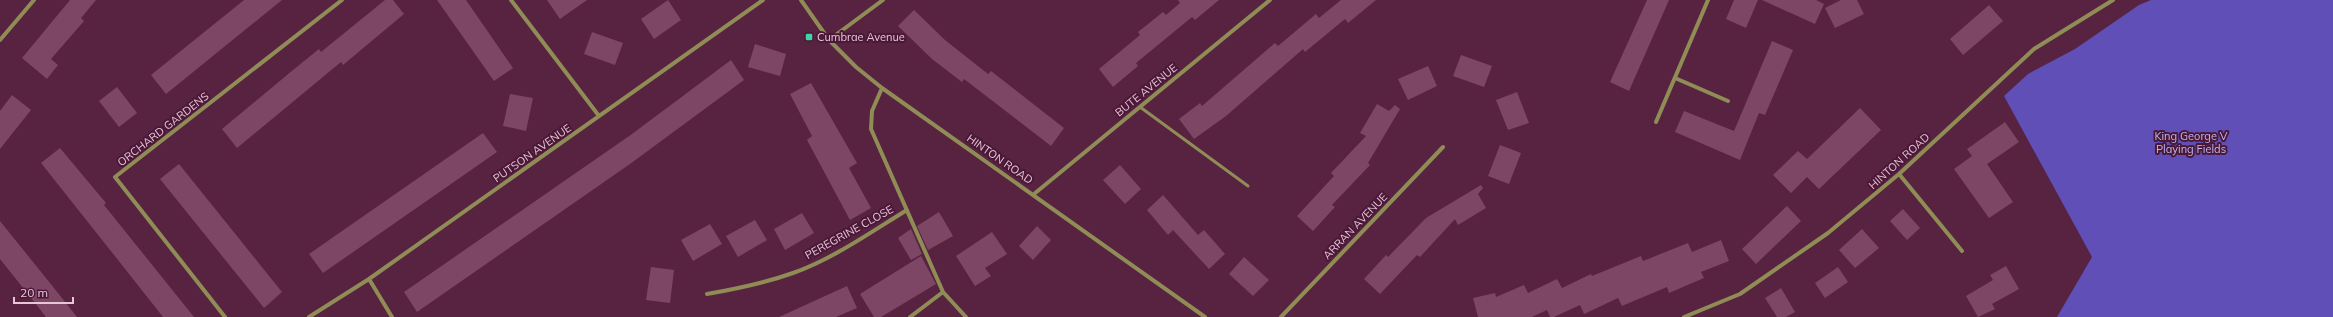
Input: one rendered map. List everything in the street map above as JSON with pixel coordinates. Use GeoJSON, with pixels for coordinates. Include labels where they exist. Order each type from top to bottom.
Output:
{"type":"FeatureCollection","features":[{"type":"Feature","properties":{"kind":"street"},"geometry":{"type":"LineString","coordinates":[[0,40],[34,0]]}},
{"type":"Feature","properties":{"kind":"street","name":"ORCHARD GARDENS"},"geometry":{"type":"LineString","coordinates":[[225,317],[115,177],[342,0]]}},
{"type":"Feature","properties":{"kind":"street"},"geometry":{"type":"LineString","coordinates":[[511,0],[599,116]]}},
{"type":"Feature","properties":{"kind":"street","name":"PUTSON AVENUE"},"geometry":{"type":"LineString","coordinates":[[309,317],[369,279],[763,0]]}},
{"type":"Feature","properties":{"kind":"street","name":"HINTON ROAD"},"geometry":{"type":"LineString","coordinates":[[801,0],[830,40],[856,67],[882,88],[1034,194],[1205,317]]}},
{"type":"Feature","properties":{"kind":"street"},"geometry":{"type":"LineString","coordinates":[[830,40],[883,0]]}},
{"type":"Feature","properties":{"kind":"street","name":"BUTE AVENUE"},"geometry":{"type":"LineString","coordinates":[[1034,194],[1270,0]]}},
{"type":"Feature","properties":{"kind":"street"},"geometry":{"type":"LineString","coordinates":[[1656,122],[1708,0]]}},
{"type":"Feature","properties":{"kind":"street","name":"HINTON ROAD"},"geometry":{"type":"LineString","coordinates":[[1684,317],[1740,294],[1828,233],[1899,174],[2034,49],[2113,0]]}},
{"type":"Feature","properties":{"kind":"street"},"geometry":{"type":"LineString","coordinates":[[1675,78],[1728,101]]}},
{"type":"Feature","properties":{"kind":"street"},"geometry":{"type":"LineString","coordinates":[[882,88],[872,111],[871,129],[943,292],[966,317]]}},
{"type":"Feature","properties":{"kind":"street","name":"ARRAN AVENUE"},"geometry":{"type":"LineString","coordinates":[[1281,317],[1443,147]]}},
{"type":"Feature","properties":{"kind":"street"},"geometry":{"type":"LineString","coordinates":[[1899,174],[1962,251]]}},
{"type":"Feature","properties":{"kind":"street","name":"PEREGRINE CLOSE"},"geometry":{"type":"LineString","coordinates":[[707,294],[740,288],[794,273],[834,254],[907,210]]}},
{"type":"Feature","properties":{"kind":"street"},"geometry":{"type":"LineString","coordinates":[[369,279],[392,317]]}},
{"type":"Feature","properties":{"kind":"street"},"geometry":{"type":"LineString","coordinates":[[910,317],[943,292]]}},
{"type":"Feature","properties":{"kind":"lane"},"geometry":{"type":"LineString","coordinates":[[1140,106],[1248,186]]}},
{"type":"Feature","properties":{"kind":"green space","name":"King George V Playing Fields"},"geometry":{"type":"Polygon","coordinates":[[[2151,0],[2333,0],[2333,317],[2057,317],[2092,257],[2004,96],[2028,74],[2075,49],[2139,5],[2151,0]]]}},
{"type":"Feature","properties":{"kind":"building"},"geometry":{"type":"Polygon","coordinates":[[[70,0],[96,0],[81,18],[84,21],[51,59],[58,65],[47,79],[22,58],[70,0]]]}},
{"type":"Feature","properties":{"kind":"building"},"geometry":{"type":"Polygon","coordinates":[[[244,0],[282,0],[166,94],[151,75],[244,0]]]}},
{"type":"Feature","properties":{"kind":"building"},"geometry":{"type":"Polygon","coordinates":[[[385,0],[393,0],[404,14],[343,65],[341,62],[237,148],[222,129],[319,49],[321,52],[385,0]]]}},
{"type":"Feature","properties":{"kind":"building"},"geometry":{"type":"Polygon","coordinates":[[[437,0],[466,0],[513,68],[494,81],[437,0]]]}},
{"type":"Feature","properties":{"kind":"building"},"geometry":{"type":"Polygon","coordinates":[[[547,0],[587,0],[560,19],[547,0]]]}},
{"type":"Feature","properties":{"kind":"building"},"geometry":{"type":"Polygon","coordinates":[[[668,0],[681,20],[654,39],[641,19],[668,0]]]}},
{"type":"Feature","properties":{"kind":"building"},"geometry":{"type":"Polygon","coordinates":[[[1178,0],[1219,0],[1195,20],[1192,17],[1136,63],[1138,66],[1113,87],[1099,69],[1140,35],[1138,32],[1163,12],[1166,15],[1180,3],[1178,0]]]}},
{"type":"Feature","properties":{"kind":"building"},"geometry":{"type":"Polygon","coordinates":[[[1341,0],[1376,0],[1348,23],[1345,19],[1305,52],[1303,49],[1226,116],[1194,139],[1179,119],[1200,103],[1202,106],[1275,43],[1278,46],[1316,14],[1319,18],[1341,0]]]}},
{"type":"Feature","properties":{"kind":"building"},"geometry":{"type":"Polygon","coordinates":[[[1647,0],[1669,0],[1629,91],[1610,82],[1647,0]]]}},
{"type":"Feature","properties":{"kind":"building"},"geometry":{"type":"Polygon","coordinates":[[[1734,0],[1758,0],[1746,28],[1726,19],[1734,0]]]}},
{"type":"Feature","properties":{"kind":"building"},"geometry":{"type":"Polygon","coordinates":[[[1762,0],[1816,0],[1824,4],[1815,24],[1762,0]]]}},
{"type":"Feature","properties":{"kind":"building"},"geometry":{"type":"Polygon","coordinates":[[[1841,0],[1857,0],[1864,14],[1835,28],[1825,8],[1841,0]]]}},
{"type":"Feature","properties":{"kind":"building"},"geometry":{"type":"Polygon","coordinates":[[[1989,5],[2003,21],[1963,55],[1950,39],[1989,5]]]}},
{"type":"Feature","properties":{"kind":"building"},"geometry":{"type":"Polygon","coordinates":[[[914,10],[945,40],[988,74],[991,71],[1064,128],[1051,146],[964,79],[962,82],[932,59],[898,26],[914,10]]]}},
{"type":"Feature","properties":{"kind":"building"},"geometry":{"type":"Polygon","coordinates":[[[592,32],[623,43],[615,65],[584,54],[592,32]]]}},
{"type":"Feature","properties":{"kind":"building"},"geometry":{"type":"Polygon","coordinates":[[[1772,41],[1793,50],[1765,115],[1759,113],[1740,160],[1675,132],[1684,111],[1734,131],[1772,41]]]}},
{"type":"Feature","properties":{"kind":"building"},"geometry":{"type":"Polygon","coordinates":[[[755,44],[786,54],[780,76],[748,67],[755,44]]]}},
{"type":"Feature","properties":{"kind":"building"},"geometry":{"type":"Polygon","coordinates":[[[1461,55],[1492,66],[1484,87],[1453,76],[1461,55]]]}},
{"type":"Feature","properties":{"kind":"building"},"geometry":{"type":"Polygon","coordinates":[[[731,60],[744,80],[630,164],[417,312],[404,292],[632,134],[731,60]]]}},
{"type":"Feature","properties":{"kind":"building"},"geometry":{"type":"Polygon","coordinates":[[[1428,66],[1437,86],[1408,100],[1398,79],[1428,66]]]}},
{"type":"Feature","properties":{"kind":"building"},"geometry":{"type":"Polygon","coordinates":[[[811,83],[857,163],[849,168],[871,208],[850,220],[807,140],[812,136],[790,94],[811,83]]]}},
{"type":"Feature","properties":{"kind":"building"},"geometry":{"type":"Polygon","coordinates":[[[117,87],[137,113],[119,127],[99,101],[117,87]]]}},
{"type":"Feature","properties":{"kind":"building"},"geometry":{"type":"Polygon","coordinates":[[[1517,92],[1529,123],[1508,130],[1496,100],[1517,92]]]}},
{"type":"Feature","properties":{"kind":"building"},"geometry":{"type":"Polygon","coordinates":[[[510,94],[533,98],[526,131],[503,126],[510,94]]]}},
{"type":"Feature","properties":{"kind":"building"},"geometry":{"type":"Polygon","coordinates":[[[12,95],[31,110],[0,149],[0,111],[12,95]]]}},
{"type":"Feature","properties":{"kind":"building"},"geometry":{"type":"Polygon","coordinates":[[[1377,104],[1389,111],[1395,105],[1400,109],[1368,163],[1370,165],[1332,205],[1335,207],[1313,231],[1297,216],[1334,176],[1331,173],[1366,136],[1360,133],[1377,104]]]}},
{"type":"Feature","properties":{"kind":"building"},"geometry":{"type":"Polygon","coordinates":[[[1860,108],[1881,130],[1819,189],[1807,177],[1791,193],[1773,175],[1798,151],[1807,159],[1860,108]]]}},
{"type":"Feature","properties":{"kind":"building"},"geometry":{"type":"Polygon","coordinates":[[[2005,122],[2019,142],[1987,164],[2013,202],[1989,218],[1954,169],[1972,156],[1967,149],[2005,122]]]}},
{"type":"Feature","properties":{"kind":"building"},"geometry":{"type":"Polygon","coordinates":[[[483,133],[497,152],[323,273],[309,254],[483,133]]]}},
{"type":"Feature","properties":{"kind":"building"},"geometry":{"type":"Polygon","coordinates":[[[1500,145],[1521,153],[1509,184],[1488,176],[1500,145]]]}},
{"type":"Feature","properties":{"kind":"building"},"geometry":{"type":"Polygon","coordinates":[[[60,148],[106,203],[104,205],[194,317],[163,317],[41,163],[60,148]]]}},
{"type":"Feature","properties":{"kind":"building"},"geometry":{"type":"Polygon","coordinates":[[[179,164],[282,292],[264,308],[160,179],[179,164]]]}},
{"type":"Feature","properties":{"kind":"building"},"geometry":{"type":"Polygon","coordinates":[[[1120,165],[1141,189],[1125,204],[1103,180],[1120,165]]]}},
{"type":"Feature","properties":{"kind":"building"},"geometry":{"type":"Polygon","coordinates":[[[1481,185],[1483,188],[1478,194],[1486,208],[1458,225],[1455,219],[1420,257],[1417,255],[1380,294],[1364,279],[1386,255],[1388,257],[1426,218],[1481,185]]]}},
{"type":"Feature","properties":{"kind":"building"},"geometry":{"type":"Polygon","coordinates":[[[1163,195],[1198,235],[1204,230],[1225,254],[1209,269],[1173,230],[1168,235],[1147,210],[1163,195]]]}},
{"type":"Feature","properties":{"kind":"building"},"geometry":{"type":"Polygon","coordinates":[[[1787,206],[1801,221],[1756,264],[1742,249],[1787,206]]]}},
{"type":"Feature","properties":{"kind":"building"},"geometry":{"type":"Polygon","coordinates":[[[1903,209],[1920,228],[1907,240],[1890,221],[1903,209]]]}},
{"type":"Feature","properties":{"kind":"building"},"geometry":{"type":"Polygon","coordinates":[[[939,212],[953,236],[928,250],[917,226],[939,212]]]}},
{"type":"Feature","properties":{"kind":"building"},"geometry":{"type":"Polygon","coordinates":[[[802,213],[814,233],[785,250],[774,229],[802,213]]]}},
{"type":"Feature","properties":{"kind":"building"},"geometry":{"type":"Polygon","coordinates":[[[755,220],[767,240],[738,257],[726,236],[755,220]]]}},
{"type":"Feature","properties":{"kind":"building"},"geometry":{"type":"Polygon","coordinates":[[[0,221],[77,317],[46,317],[0,259],[0,221]]]}},
{"type":"Feature","properties":{"kind":"building"},"geometry":{"type":"Polygon","coordinates":[[[710,224],[722,244],[693,261],[681,240],[710,224]]]}},
{"type":"Feature","properties":{"kind":"building"},"geometry":{"type":"Polygon","coordinates":[[[1037,226],[1051,240],[1033,260],[1019,246],[1037,226]]]}},
{"type":"Feature","properties":{"kind":"building"},"geometry":{"type":"Polygon","coordinates":[[[911,229],[922,254],[911,260],[898,238],[911,229]]]}},
{"type":"Feature","properties":{"kind":"building"},"geometry":{"type":"Polygon","coordinates":[[[1862,229],[1879,248],[1855,268],[1839,250],[1862,229]]]}},
{"type":"Feature","properties":{"kind":"building"},"geometry":{"type":"Polygon","coordinates":[[[992,232],[1007,254],[985,268],[991,276],[975,286],[956,256],[992,232]]]}},
{"type":"Feature","properties":{"kind":"building"},"geometry":{"type":"Polygon","coordinates":[[[1721,240],[1729,261],[1701,272],[1704,278],[1669,293],[1667,287],[1622,306],[1618,298],[1584,314],[1580,305],[1554,317],[1550,317],[1547,310],[1532,317],[1478,317],[1473,298],[1495,293],[1496,297],[1524,285],[1528,293],[1557,279],[1562,288],[1591,274],[1592,276],[1641,256],[1643,261],[1688,243],[1692,252],[1721,240]]]}},
{"type":"Feature","properties":{"kind":"building"},"geometry":{"type":"Polygon","coordinates":[[[921,256],[936,284],[881,317],[874,317],[860,294],[921,256]]]}},
{"type":"Feature","properties":{"kind":"building"},"geometry":{"type":"Polygon","coordinates":[[[1244,257],[1269,280],[1253,296],[1229,274],[1244,257]]]}},
{"type":"Feature","properties":{"kind":"building"},"geometry":{"type":"Polygon","coordinates":[[[2006,266],[2019,289],[1992,304],[1995,309],[1978,317],[1966,296],[1993,280],[1990,275],[2006,266]]]}},
{"type":"Feature","properties":{"kind":"building"},"geometry":{"type":"Polygon","coordinates":[[[651,267],[674,270],[670,303],[646,300],[651,267]]]}},
{"type":"Feature","properties":{"kind":"building"},"geometry":{"type":"Polygon","coordinates":[[[1838,267],[1848,282],[1825,298],[1815,283],[1838,267]]]}},
{"type":"Feature","properties":{"kind":"building"},"geometry":{"type":"Polygon","coordinates":[[[847,286],[857,308],[836,317],[779,317],[847,286]]]}},
{"type":"Feature","properties":{"kind":"building"},"geometry":{"type":"Polygon","coordinates":[[[1781,288],[1795,312],[1786,317],[1777,317],[1765,298],[1781,288]]]}},
{"type":"Feature","properties":{"kind":"place","name":"Cumbrae Avenue"},"geometry":{"type":"Point","coordinates":[809,37]}}]}
